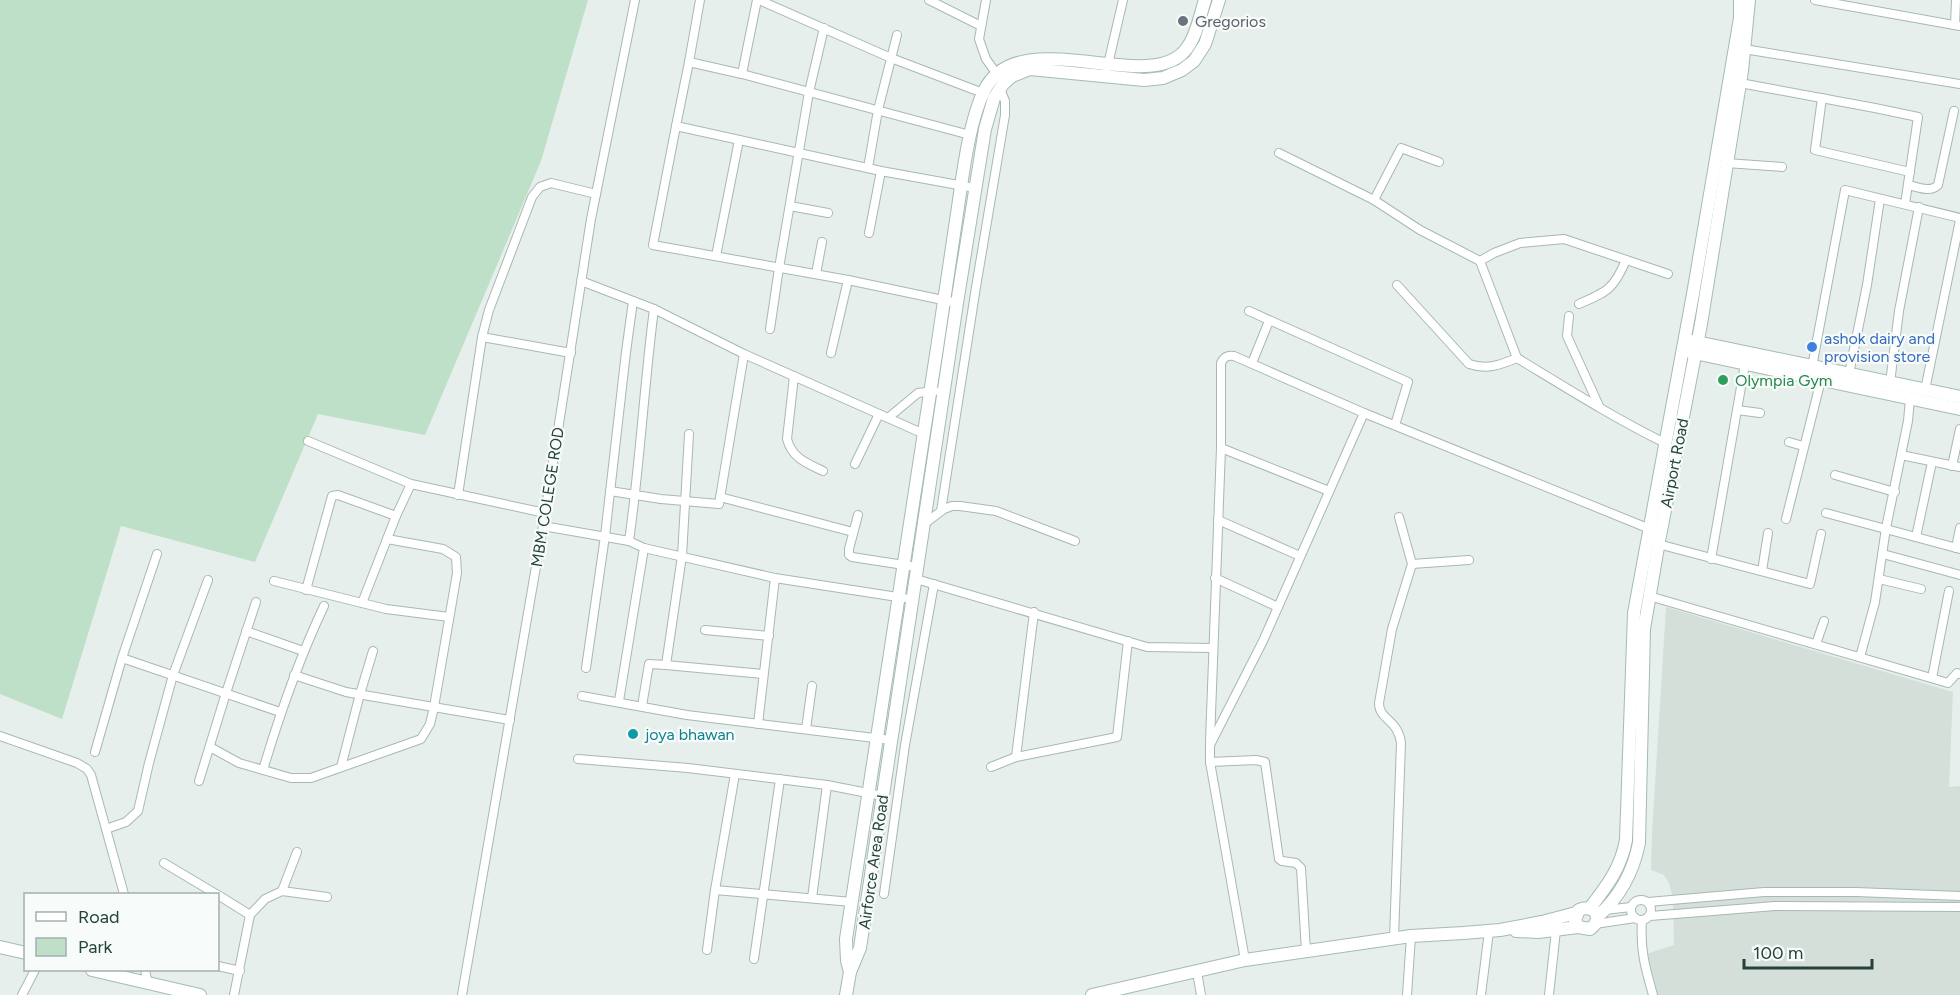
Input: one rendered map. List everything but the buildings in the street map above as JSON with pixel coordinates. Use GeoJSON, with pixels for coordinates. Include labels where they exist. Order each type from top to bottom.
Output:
{"type":"FeatureCollection","features":[{"type":"Feature","properties":{"kind":"street","name":"MBM COLEGE ROD"},"geometry":{"type":"LineString","coordinates":[[462,995],[543,526],[596,194],[635,0]]}},
{"type":"Feature","properties":{"kind":"street"},"geometry":{"type":"LineString","coordinates":[[700,0],[653,245],[848,280],[951,303]]}},
{"type":"Feature","properties":{"kind":"street"},"geometry":{"type":"LineString","coordinates":[[742,74],[758,0],[891,58],[983,93]]}},
{"type":"Feature","properties":{"kind":"street"},"geometry":{"type":"LineString","coordinates":[[929,0],[981,26]]}},
{"type":"Feature","properties":{"kind":"street"},"geometry":{"type":"LineString","coordinates":[[941,511],[1005,115],[1005,101],[1000,82],[981,50],[979,39],[986,0]]}},
{"type":"Feature","properties":{"kind":"street"},"geometry":{"type":"LineString","coordinates":[[1105,77],[1123,0]]}},
{"type":"Feature","properties":{"kind":"street"},"geometry":{"type":"LineString","coordinates":[[951,303],[970,223],[985,129],[1006,67],[1024,60],[1048,59],[1146,66],[1162,64],[1176,59],[1187,49],[1205,0]]}},
{"type":"Feature","properties":{"kind":"street"},"geometry":{"type":"LineString","coordinates":[[850,972],[846,939],[924,434],[938,391],[951,303],[961,184],[970,135],[983,93],[1000,82],[1030,69],[1144,80],[1163,78],[1194,62],[1205,44],[1219,0]]}},
{"type":"Feature","properties":{"kind":"street","name":"Airport Road"},"geometry":{"type":"LineString","coordinates":[[1597,915],[1619,867],[1626,840],[1634,613],[1684,345],[1740,18],[1740,0]]}},
{"type":"Feature","properties":{"kind":"street","name":"Airport Road"},"geometry":{"type":"LineString","coordinates":[[1597,915],[1627,882],[1636,859],[1639,843],[1644,629],[1658,544],[1697,348],[1740,83],[1749,0]]}},
{"type":"Feature","properties":{"kind":"street"},"geometry":{"type":"LineString","coordinates":[[1819,0],[1957,26],[1956,0]]}},
{"type":"Feature","properties":{"kind":"street"},"geometry":{"type":"LineString","coordinates":[[770,329],[809,92],[824,28]]}},
{"type":"Feature","properties":{"kind":"street"},"geometry":{"type":"LineString","coordinates":[[868,168],[878,110],[897,35]]}},
{"type":"Feature","properties":{"kind":"street"},"geometry":{"type":"LineString","coordinates":[[1744,49],[1960,84]]}},
{"type":"Feature","properties":{"kind":"street"},"geometry":{"type":"LineString","coordinates":[[688,62],[742,74],[970,135]]}},
{"type":"Feature","properties":{"kind":"street"},"geometry":{"type":"LineString","coordinates":[[1740,83],[1918,117],[1905,204]]}},
{"type":"Feature","properties":{"kind":"street"},"geometry":{"type":"LineString","coordinates":[[1822,98],[1815,150],[1910,172]]}},
{"type":"Feature","properties":{"kind":"street"},"geometry":{"type":"LineString","coordinates":[[1908,185],[1930,190],[1938,185],[1954,111]]}},
{"type":"Feature","properties":{"kind":"street"},"geometry":{"type":"LineString","coordinates":[[676,126],[881,171],[975,188]]}},
{"type":"Feature","properties":{"kind":"street"},"geometry":{"type":"LineString","coordinates":[[716,256],[739,140]]}},
{"type":"Feature","properties":{"kind":"street"},"geometry":{"type":"LineString","coordinates":[[1374,200],[1401,148],[1439,162]]}},
{"type":"Feature","properties":{"kind":"street"},"geometry":{"type":"LineString","coordinates":[[1279,153],[1374,200],[1420,230],[1480,261],[1516,358],[1599,406],[1623,423],[1665,443]]}},
{"type":"Feature","properties":{"kind":"street"},"geometry":{"type":"LineString","coordinates":[[1726,163],[1782,167]]}},
{"type":"Feature","properties":{"kind":"street"},"geometry":{"type":"LineString","coordinates":[[869,233],[881,171]]}},
{"type":"Feature","properties":{"kind":"street"},"geometry":{"type":"LineString","coordinates":[[458,495],[482,337],[489,310],[532,197],[540,187],[551,183],[596,194]]}},
{"type":"Feature","properties":{"kind":"street"},"geometry":{"type":"LineString","coordinates":[[1812,367],[1845,190],[1960,219],[1925,390]]}},
{"type":"Feature","properties":{"kind":"street"},"geometry":{"type":"LineString","coordinates":[[1849,374],[1880,199]]}},
{"type":"Feature","properties":{"kind":"street"},"geometry":{"type":"LineString","coordinates":[[790,206],[828,213]]}},
{"type":"Feature","properties":{"kind":"street"},"geometry":{"type":"LineString","coordinates":[[1890,383],[1899,311],[1919,207]]}},
{"type":"Feature","properties":{"kind":"street"},"geometry":{"type":"LineString","coordinates":[[970,223],[987,226]]}},
{"type":"Feature","properties":{"kind":"street"},"geometry":{"type":"LineString","coordinates":[[1480,261],[1520,243],[1564,239],[1668,274]]}},
{"type":"Feature","properties":{"kind":"street"},"geometry":{"type":"LineString","coordinates":[[816,274],[822,242]]}},
{"type":"Feature","properties":{"kind":"street"},"geometry":{"type":"LineString","coordinates":[[1579,304],[1602,294],[1618,280],[1626,260]]}},
{"type":"Feature","properties":{"kind":"street"},"geometry":{"type":"LineString","coordinates":[[831,353],[848,280]]}},
{"type":"Feature","properties":{"kind":"street"},"geometry":{"type":"LineString","coordinates":[[581,281],[654,309],[744,354],[924,434]]}},
{"type":"Feature","properties":{"kind":"street"},"geometry":{"type":"LineString","coordinates":[[1397,285],[1469,364],[1480,368],[1498,366],[1516,358]]}},
{"type":"Feature","properties":{"kind":"street"},"geometry":{"type":"LineString","coordinates":[[586,668],[605,536],[633,301]]}},
{"type":"Feature","properties":{"kind":"street"},"geometry":{"type":"LineString","coordinates":[[629,541],[645,374],[654,309]]}},
{"type":"Feature","properties":{"kind":"street"},"geometry":{"type":"LineString","coordinates":[[1249,311],[1408,382],[1395,425]]}},
{"type":"Feature","properties":{"kind":"street"},"geometry":{"type":"LineString","coordinates":[[1569,316],[1567,336],[1599,406]]}},
{"type":"Feature","properties":{"kind":"street"},"geometry":{"type":"LineString","coordinates":[[1252,363],[1269,321]]}},
{"type":"Feature","properties":{"kind":"street"},"geometry":{"type":"LineString","coordinates":[[482,337],[571,352]]}},
{"type":"Feature","properties":{"kind":"street"},"geometry":{"type":"LineString","coordinates":[[1684,345],[1812,367],[1960,397]]}},
{"type":"Feature","properties":{"kind":"street"},"geometry":{"type":"LineString","coordinates":[[1697,348],[1745,364],[1960,409]]}},
{"type":"Feature","properties":{"kind":"street"},"geometry":{"type":"LineString","coordinates":[[610,491],[635,496],[719,504],[744,354]]}},
{"type":"Feature","properties":{"kind":"street"},"geometry":{"type":"LineString","coordinates":[[1245,960],[1210,762],[1212,648],[1221,448],[1221,363],[1224,358],[1234,356],[1252,363],[1364,413],[1650,529]]}},
{"type":"Feature","properties":{"kind":"street"},"geometry":{"type":"LineString","coordinates":[[1711,559],[1745,364]]}},
{"type":"Feature","properties":{"kind":"street"},"geometry":{"type":"LineString","coordinates":[[794,376],[787,439],[789,447],[798,459],[823,471]]}},
{"type":"Feature","properties":{"kind":"street"},"geometry":{"type":"LineString","coordinates":[[1786,519],[1821,380]]}},
{"type":"Feature","properties":{"kind":"street"},"geometry":{"type":"LineString","coordinates":[[888,418],[918,393],[938,391]]}},
{"type":"Feature","properties":{"kind":"street","name":"Airforce Area Road"},"geometry":{"type":"LineString","coordinates":[[846,995],[850,972],[860,948],[924,524],[938,391]]}},
{"type":"Feature","properties":{"kind":"street"},"geometry":{"type":"LineString","coordinates":[[1860,657],[1875,602],[1910,399]]}},
{"type":"Feature","properties":{"kind":"street"},"geometry":{"type":"LineString","coordinates":[[1737,410],[1760,413]]}},
{"type":"Feature","properties":{"kind":"street"},"geometry":{"type":"LineString","coordinates":[[1210,745],[1263,641],[1364,413]]}},
{"type":"Feature","properties":{"kind":"street"},"geometry":{"type":"LineString","coordinates":[[855,464],[879,414]]}},
{"type":"Feature","properties":{"kind":"street"},"geometry":{"type":"LineString","coordinates":[[1901,455],[1956,466],[1960,429]]}},
{"type":"Feature","properties":{"kind":"street"},"geometry":{"type":"LineString","coordinates":[[666,665],[682,556],[689,434]]}},
{"type":"Feature","properties":{"kind":"street"},"geometry":{"type":"LineString","coordinates":[[308,441],[411,484],[545,513]]}},
{"type":"Feature","properties":{"kind":"street"},"geometry":{"type":"LineString","coordinates":[[1789,442],[1803,446]]}},
{"type":"Feature","properties":{"kind":"street"},"geometry":{"type":"LineString","coordinates":[[1221,448],[1329,491]]}},
{"type":"Feature","properties":{"kind":"street"},"geometry":{"type":"LineString","coordinates":[[1916,537],[1932,462]]}},
{"type":"Feature","properties":{"kind":"street"},"geometry":{"type":"LineString","coordinates":[[1836,475],[1894,492]]}},
{"type":"Feature","properties":{"kind":"street"},"geometry":{"type":"LineString","coordinates":[[362,603],[411,484]]}},
{"type":"Feature","properties":{"kind":"street"},"geometry":{"type":"LineString","coordinates":[[306,590],[332,496],[338,495],[396,516]]}},
{"type":"Feature","properties":{"kind":"street"},"geometry":{"type":"LineString","coordinates":[[720,497],[853,532]]}},
{"type":"Feature","properties":{"kind":"street"},"geometry":{"type":"LineString","coordinates":[[924,524],[941,511],[952,506],[960,506],[996,511],[1075,541]]}},
{"type":"Feature","properties":{"kind":"street"},"geometry":{"type":"LineString","coordinates":[[1826,513],[1958,549],[1960,528]]}},
{"type":"Feature","properties":{"kind":"street"},"geometry":{"type":"LineString","coordinates":[[858,515],[849,549],[849,555],[852,557],[904,565],[934,584],[1147,647],[1212,648]]}},
{"type":"Feature","properties":{"kind":"street"},"geometry":{"type":"LineString","coordinates":[[1394,938],[1401,743],[1396,726],[1382,715],[1378,703],[1392,629],[1412,564],[1399,517]]}},
{"type":"Feature","properties":{"kind":"street"},"geometry":{"type":"LineString","coordinates":[[1218,520],[1300,556]]}},
{"type":"Feature","properties":{"kind":"street"},"geometry":{"type":"LineString","coordinates":[[543,526],[629,541],[644,548],[775,578],[900,598],[913,597]]}},
{"type":"Feature","properties":{"kind":"street"},"geometry":{"type":"LineString","coordinates":[[1762,571],[1768,533]]}},
{"type":"Feature","properties":{"kind":"street"},"geometry":{"type":"LineString","coordinates":[[1658,544],[1810,584],[1821,534]]}},
{"type":"Feature","properties":{"kind":"street"},"geometry":{"type":"LineString","coordinates":[[210,747],[239,763],[301,779],[341,768],[421,739],[430,724],[434,707],[457,573],[456,556],[443,549],[387,539]]}},
{"type":"Feature","properties":{"kind":"street"},"geometry":{"type":"LineString","coordinates":[[620,701],[644,548]]}},
{"type":"Feature","properties":{"kind":"street"},"geometry":{"type":"LineString","coordinates":[[95,752],[122,658],[157,554]]}},
{"type":"Feature","properties":{"kind":"street"},"geometry":{"type":"LineString","coordinates":[[1883,554],[1960,574]]}},
{"type":"Feature","properties":{"kind":"street"},"geometry":{"type":"LineString","coordinates":[[1412,564],[1469,560]]}},
{"type":"Feature","properties":{"kind":"street"},"geometry":{"type":"LineString","coordinates":[[758,724],[775,578]]}},
{"type":"Feature","properties":{"kind":"street"},"geometry":{"type":"LineString","coordinates":[[1215,578],[1278,607]]}},
{"type":"Feature","properties":{"kind":"street"},"geometry":{"type":"LineString","coordinates":[[1879,579],[1921,589]]}},
{"type":"Feature","properties":{"kind":"street"},"geometry":{"type":"LineString","coordinates":[[106,829],[126,822],[138,811],[148,763],[173,675],[208,580]]}},
{"type":"Feature","properties":{"kind":"street"},"geometry":{"type":"LineString","coordinates":[[274,581],[386,609],[449,617]]}},
{"type":"Feature","properties":{"kind":"street"},"geometry":{"type":"LineString","coordinates":[[884,894],[905,745],[934,584]]}},
{"type":"Feature","properties":{"kind":"street"},"geometry":{"type":"LineString","coordinates":[[1932,678],[1949,591]]}},
{"type":"Feature","properties":{"kind":"street"},"geometry":{"type":"LineString","coordinates":[[1649,596],[1932,678],[1948,682],[1957,673],[1960,674]]}},
{"type":"Feature","properties":{"kind":"street"},"geometry":{"type":"LineString","coordinates":[[199,781],[256,602]]}},
{"type":"Feature","properties":{"kind":"street"},"geometry":{"type":"LineString","coordinates":[[263,770],[280,712],[303,651],[324,606]]}},
{"type":"Feature","properties":{"kind":"street"},"geometry":{"type":"LineString","coordinates":[[1016,757],[1034,612]]}},
{"type":"Feature","properties":{"kind":"street"},"geometry":{"type":"LineString","coordinates":[[1816,644],[1824,621]]}},
{"type":"Feature","properties":{"kind":"street"},"geometry":{"type":"LineString","coordinates":[[705,630],[769,636]]}},
{"type":"Feature","properties":{"kind":"street"},"geometry":{"type":"LineString","coordinates":[[246,631],[303,651]]}},
{"type":"Feature","properties":{"kind":"street"},"geometry":{"type":"LineString","coordinates":[[991,767],[1016,757],[1117,737],[1128,641]]}},
{"type":"Feature","properties":{"kind":"street"},"geometry":{"type":"LineString","coordinates":[[341,768],[373,651]]}},
{"type":"Feature","properties":{"kind":"street"},"geometry":{"type":"LineString","coordinates":[[122,658],[280,712]]}},
{"type":"Feature","properties":{"kind":"street"},"geometry":{"type":"LineString","coordinates":[[642,706],[649,664],[763,674]]}},
{"type":"Feature","properties":{"kind":"street"},"geometry":{"type":"LineString","coordinates":[[294,675],[360,694],[510,720]]}},
{"type":"Feature","properties":{"kind":"street"},"geometry":{"type":"LineString","coordinates":[[806,729],[812,686]]}},
{"type":"Feature","properties":{"kind":"street"},"geometry":{"type":"LineString","coordinates":[[582,696],[758,724],[877,738],[905,745]]}},
{"type":"Feature","properties":{"kind":"street"},"geometry":{"type":"LineString","coordinates":[[0,736],[77,763],[87,769],[124,893]]}},
{"type":"Feature","properties":{"kind":"street"},"geometry":{"type":"LineString","coordinates":[[578,759],[688,768],[780,779],[883,796]]}},
{"type":"Feature","properties":{"kind":"street"},"geometry":{"type":"LineString","coordinates":[[1210,762],[1256,760],[1264,762],[1279,859],[1296,863],[1301,868],[1306,951]]}},
{"type":"Feature","properties":{"kind":"street"},"geometry":{"type":"LineString","coordinates":[[707,950],[735,774]]}},
{"type":"Feature","properties":{"kind":"street"},"geometry":{"type":"LineString","coordinates":[[754,958],[780,779]]}},
{"type":"Feature","properties":{"kind":"street"},"geometry":{"type":"LineString","coordinates":[[812,898],[827,785]]}},
{"type":"Feature","properties":{"kind":"street"},"geometry":{"type":"LineString","coordinates":[[282,891],[297,852]]}},
{"type":"Feature","properties":{"kind":"street"},"geometry":{"type":"LineString","coordinates":[[164,862],[214,893]]}},
{"type":"Feature","properties":{"kind":"street"},"geometry":{"type":"LineString","coordinates":[[715,890],[852,902]]}},
{"type":"Feature","properties":{"kind":"street"},"geometry":{"type":"LineString","coordinates":[[234,995],[249,915],[265,899],[282,891],[327,897]]}},
{"type":"Feature","properties":{"kind":"street"},"geometry":{"type":"LineString","coordinates":[[1597,915],[1631,907],[1640,899],[1648,902],[1764,892],[1856,892],[1960,896]]}},
{"type":"Feature","properties":{"kind":"street"},"geometry":{"type":"LineString","coordinates":[[219,896],[249,915]]}},
{"type":"Feature","properties":{"kind":"street"},"geometry":{"type":"LineString","coordinates":[[1648,902],[1652,908],[1642,918],[1641,938],[1643,958],[1653,995]]}},
{"type":"Feature","properties":{"kind":"street"},"geometry":{"type":"LineString","coordinates":[[1495,930],[1576,913],[1582,908],[1597,915],[1642,918],[1775,906],[1960,908]]}},
{"type":"Feature","properties":{"kind":"street"},"geometry":{"type":"LineString","coordinates":[[1631,907],[1632,915],[1642,918]]}},
{"type":"Feature","properties":{"kind":"street"},"geometry":{"type":"LineString","coordinates":[[1576,913],[1575,920],[1578,927]]}},
{"type":"Feature","properties":{"kind":"street"},"geometry":{"type":"LineString","coordinates":[[1092,995],[1132,991],[1245,960],[1394,938],[1495,930],[1528,932],[1578,927],[1590,929],[1597,915]]}},
{"type":"Feature","properties":{"kind":"street"},"geometry":{"type":"LineString","coordinates":[[1481,995],[1495,930]]}},
{"type":"Feature","properties":{"kind":"street"},"geometry":{"type":"LineString","coordinates":[[1549,995],[1556,930]]}},
{"type":"Feature","properties":{"kind":"street"},"geometry":{"type":"LineString","coordinates":[[1407,995],[1411,936]]}},
{"type":"Feature","properties":{"kind":"street"},"geometry":{"type":"LineString","coordinates":[[0,946],[24,952]]}},
{"type":"Feature","properties":{"kind":"street"},"geometry":{"type":"LineString","coordinates":[[219,966],[240,971]]}},
{"type":"Feature","properties":{"kind":"street"},"geometry":{"type":"LineString","coordinates":[[22,995],[34,971]]}},
{"type":"Feature","properties":{"kind":"street"},"geometry":{"type":"LineString","coordinates":[[99,971],[173,992],[200,995]]}},
{"type":"Feature","properties":{"kind":"street"},"geometry":{"type":"LineString","coordinates":[[145,971],[148,984]]}},
{"type":"Feature","properties":{"kind":"street"},"geometry":{"type":"LineString","coordinates":[[1197,972],[1201,995]]}},
{"type":"Feature","properties":{"kind":"shaded area"},"geometry":{"type":"Polygon","coordinates":[[[1666,607],[1953,692],[1949,787],[1960,786],[1960,995],[1658,995],[1646,954],[1674,945],[1673,899],[1669,883],[1664,875],[1651,870],[1666,607]]]}},
{"type":"Feature","properties":{"kind":"green space"},"geometry":{"type":"Polygon","coordinates":[[[0,0],[588,0],[541,161],[425,435],[318,414],[255,562],[121,526],[62,719],[0,694],[0,0]]]}},
{"type":"Feature","properties":{"kind":"place","name":"Gregorios"},"geometry":{"type":"Point","coordinates":[1183,21]}},
{"type":"Feature","properties":{"kind":"place","name":"ashok dairy and provision store"},"geometry":{"type":"Point","coordinates":[1812,347]}},
{"type":"Feature","properties":{"kind":"place","name":"Olympia Gym"},"geometry":{"type":"Point","coordinates":[1723,380]}},
{"type":"Feature","properties":{"kind":"place","name":"joya bhawan"},"geometry":{"type":"Point","coordinates":[633,734]}}]}
